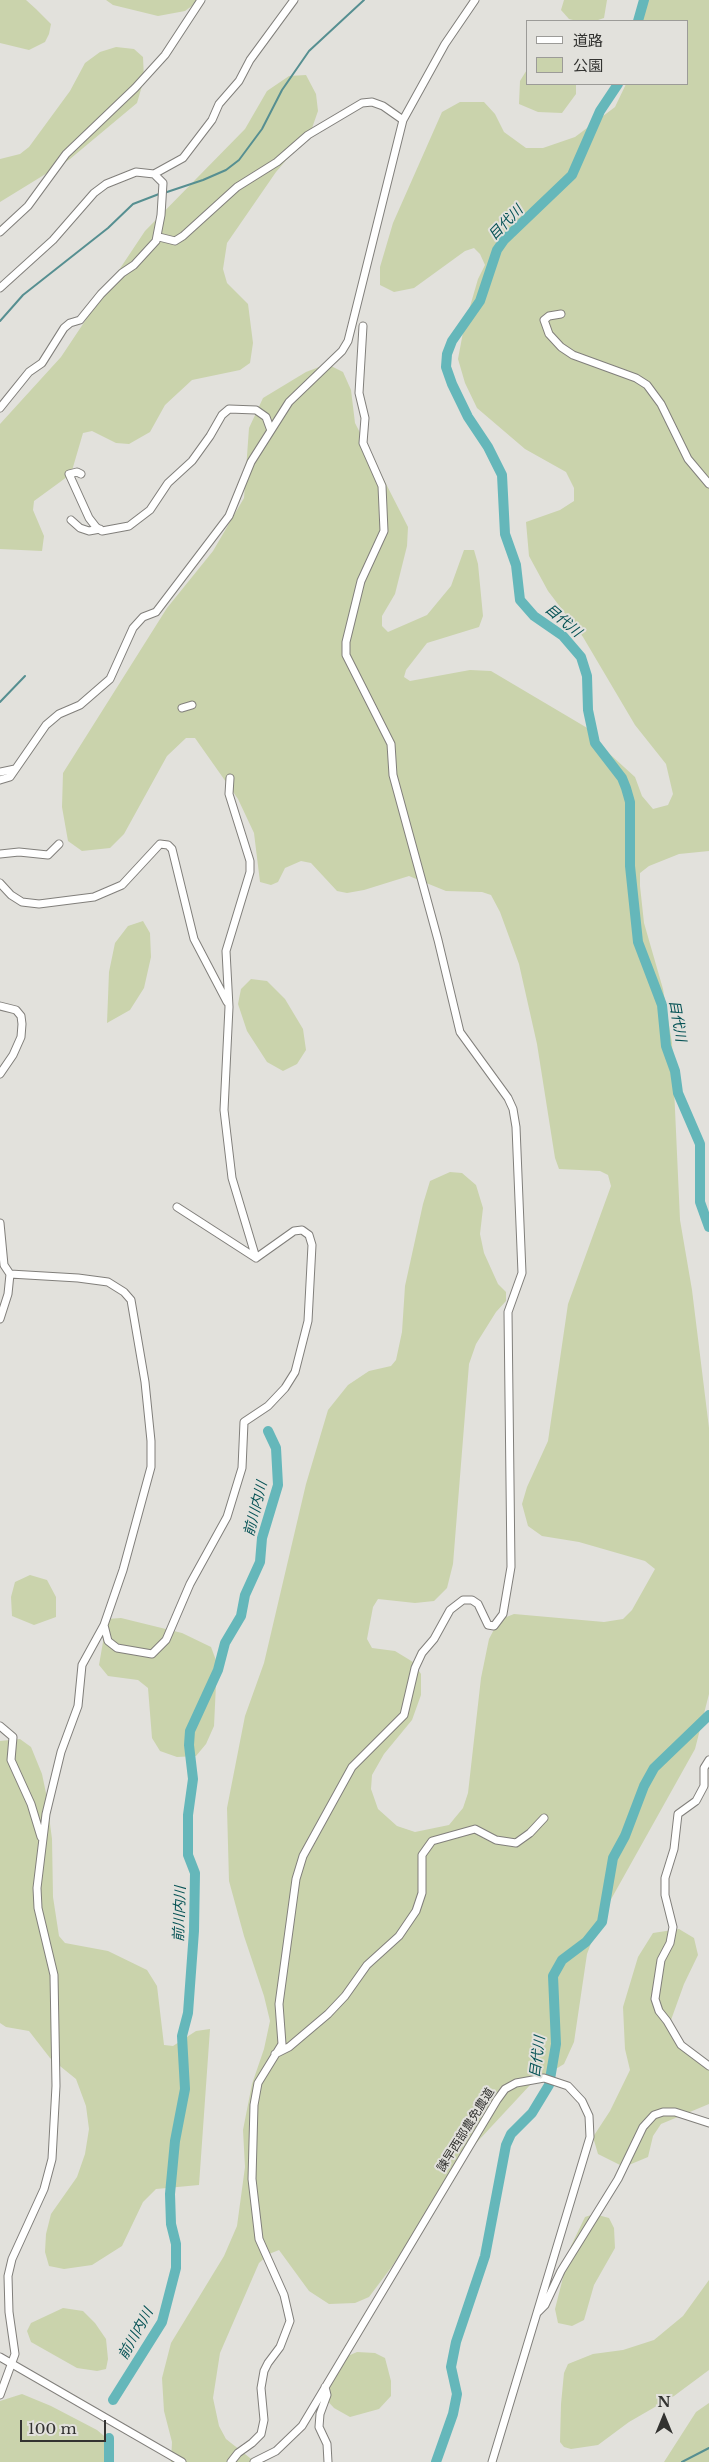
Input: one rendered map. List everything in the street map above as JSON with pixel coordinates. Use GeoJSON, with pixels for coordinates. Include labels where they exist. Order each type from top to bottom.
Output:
{"type":"FeatureCollection","features":[{"type":"Feature","properties":{"kind":"street"},"geometry":{"type":"LineString","coordinates":[[0,232],[28,206],[66,154],[135,88],[165,55],[201,0]]}},
{"type":"Feature","properties":{"kind":"street"},"geometry":{"type":"LineString","coordinates":[[0,288],[53,240],[94,193],[106,184],[136,172],[154,174],[183,158],[212,120],[219,104],[239,81],[250,60],[294,0]]}},
{"type":"Feature","properties":{"kind":"street"},"geometry":{"type":"LineString","coordinates":[[0,780],[10,777],[46,725],[59,714],[80,705],[110,679],[133,628],[143,617],[156,612],[229,516],[251,462],[270,428],[289,402],[342,351],[348,342],[403,120],[445,44],[475,0]]}},
{"type":"Feature","properties":{"kind":"street"},"geometry":{"type":"LineString","coordinates":[[159,237],[175,241],[183,236],[236,187],[276,162],[308,136],[362,103],[372,102],[383,106],[403,120]]}},
{"type":"Feature","properties":{"kind":"street"},"geometry":{"type":"LineString","coordinates":[[0,408],[28,372],[42,363],[64,328],[70,323],[80,320],[101,294],[122,273],[134,265],[159,237],[164,193],[163,183],[154,174]]}},
{"type":"Feature","properties":{"kind":"street"},"geometry":{"type":"LineString","coordinates":[[561,314],[549,316],[544,320],[549,334],[573,355],[636,378],[647,384],[661,404],[688,459],[709,484]]}},
{"type":"Feature","properties":{"kind":"street"},"geometry":{"type":"LineString","coordinates":[[231,2461],[261,2434],[264,2420],[261,2388],[264,2372],[280,2347],[290,2320],[284,2295],[260,2239],[252,2179],[254,2105],[258,2083],[282,2044],[279,2004],[292,1902],[304,1856],[352,1767],[404,1715],[419,1660],[441,1629],[450,1610],[462,1600],[472,1600],[478,1604],[488,1625],[494,1626],[503,1614],[511,1567],[508,1312],[522,1273],[516,1127],[513,1109],[508,1098],[460,1032],[438,940],[393,775],[391,744],[346,655],[346,642],[361,581],[384,531],[382,486],[363,443],[365,418],[359,393],[363,326]]}},
{"type":"Feature","properties":{"kind":"street"},"geometry":{"type":"LineString","coordinates":[[81,474],[78,472],[69,474],[89,518],[102,531],[129,526],[137,522],[150,510],[168,483],[192,460],[210,436],[222,415],[229,409],[256,410],[266,417],[270,428]]}},
{"type":"Feature","properties":{"kind":"street"},"geometry":{"type":"LineString","coordinates":[[71,520],[80,528],[90,532],[100,529]]}},
{"type":"Feature","properties":{"kind":"street"},"geometry":{"type":"LineString","coordinates":[[182,708],[192,705]]}},
{"type":"Feature","properties":{"kind":"street"},"geometry":{"type":"LineString","coordinates":[[0,772],[15,769]]}},
{"type":"Feature","properties":{"kind":"street"},"geometry":{"type":"LineString","coordinates":[[230,778],[229,794],[250,861],[250,872],[226,951],[229,1007],[224,1110],[232,1178],[256,1258]]}},
{"type":"Feature","properties":{"kind":"street"},"geometry":{"type":"LineString","coordinates":[[0,854],[19,852],[48,855],[59,844]]}},
{"type":"Feature","properties":{"kind":"street"},"geometry":{"type":"LineString","coordinates":[[0,882],[11,895],[22,902],[39,904],[85,899],[122,885],[160,844],[168,845],[172,849],[194,939],[229,1007]]}},
{"type":"Feature","properties":{"kind":"street"},"geometry":{"type":"LineString","coordinates":[[0,1006],[16,1010],[21,1016],[22,1024],[21,1037],[13,1055],[0,1074]]}},
{"type":"Feature","properties":{"kind":"street"},"geometry":{"type":"LineString","coordinates":[[177,1207],[256,1258]]}},
{"type":"Feature","properties":{"kind":"street"},"geometry":{"type":"LineString","coordinates":[[0,1223],[4,1265],[10,1274],[8,1294],[0,1319]]}},
{"type":"Feature","properties":{"kind":"street"},"geometry":{"type":"LineString","coordinates":[[104,1625],[108,1641],[117,1648],[152,1654],[166,1640],[190,1584],[227,1516],[242,1468],[244,1422],[268,1406],[285,1388],[296,1372],[308,1321],[312,1245],[309,1235],[302,1230],[294,1231],[256,1258]]}},
{"type":"Feature","properties":{"kind":"street"},"geometry":{"type":"LineString","coordinates":[[0,2395],[15,2354],[9,2312],[8,2276],[16,2250],[44,2189],[52,2159],[56,2086],[54,1975],[38,1908],[36,1888],[42,1839],[61,1752],[78,1706],[82,1666],[104,1625],[123,1570],[151,1467],[151,1441],[131,1300],[124,1292],[108,1282],[78,1278],[10,1274]]}},
{"type":"Feature","properties":{"kind":"street"},"geometry":{"type":"LineString","coordinates":[[0,1726],[13,1737],[11,1760],[31,1804],[42,1839]]}},
{"type":"Feature","properties":{"kind":"street"},"geometry":{"type":"LineString","coordinates":[[709,1760],[704,1768],[704,1786],[696,1801],[678,1814],[674,1849],[665,1878],[665,1895],[673,1927],[670,1943],[661,1960],[655,1999],[659,2011],[667,2020],[681,2045],[709,2066]]}},
{"type":"Feature","properties":{"kind":"street"},"geometry":{"type":"LineString","coordinates":[[273,2056],[323,2019],[345,1996],[367,1964],[399,1936],[416,1911],[422,1893],[422,1855],[432,1841],[476,1829],[496,1840],[516,1843],[530,1833],[544,1818]]}},
{"type":"Feature","properties":{"kind":"street","name":"諫早西部農免農道"},"geometry":{"type":"LineString","coordinates":[[254,2462],[276,2451],[302,2426],[497,2100],[511,2086],[531,2079],[544,2078],[568,2086],[587,2108],[590,2137],[492,2462]]}},
{"type":"Feature","properties":{"kind":"street"},"geometry":{"type":"LineString","coordinates":[[536,2313],[545,2305],[561,2271],[618,2179],[643,2127],[654,2116],[663,2112],[675,2112],[709,2123]]}},
{"type":"Feature","properties":{"kind":"street"},"geometry":{"type":"LineString","coordinates":[[0,2357],[182,2462]]}},
{"type":"Feature","properties":{"kind":"street"},"geometry":{"type":"LineString","coordinates":[[325,2387],[327,2395],[320,2414],[319,2427],[327,2444],[328,2462]]}},
{"type":"Feature","properties":{"kind":"green space"},"geometry":{"type":"Polygon","coordinates":[[[0,0],[26,0],[36,9],[51,24],[45,42],[29,50],[0,43],[0,0]]]}},
{"type":"Feature","properties":{"kind":"green space"},"geometry":{"type":"Polygon","coordinates":[[[106,0],[200,0],[185,11],[158,16],[113,5],[106,0]]]}},
{"type":"Feature","properties":{"kind":"green space"},"geometry":{"type":"Polygon","coordinates":[[[564,0],[607,0],[604,18],[598,20],[569,19],[561,10],[564,0]]]}},
{"type":"Feature","properties":{"kind":"green space"},"geometry":{"type":"Polygon","coordinates":[[[641,0],[709,0],[709,851],[679,854],[649,866],[640,873],[640,886],[644,923],[663,989],[672,1043],[680,1220],[692,1290],[709,1428],[709,1694],[695,1749],[600,1919],[587,1954],[574,2042],[564,2064],[531,2084],[465,2155],[393,2265],[369,2297],[355,2303],[329,2304],[309,2291],[279,2250],[269,2254],[259,2263],[220,2353],[213,2398],[219,2426],[226,2439],[255,2462],[171,2462],[172,2442],[164,2411],[162,2378],[171,2343],[224,2256],[237,2226],[245,2167],[243,2130],[252,2084],[264,2049],[270,2021],[229,1881],[227,1808],[245,1716],[264,1663],[306,1484],[328,1410],[348,1385],[369,1371],[391,1366],[396,1360],[402,1332],[405,1286],[430,1181],[450,1172],[462,1173],[476,1185],[483,1208],[480,1234],[484,1253],[498,1284],[506,1292],[506,1301],[496,1312],[476,1344],[469,1364],[453,1564],[447,1588],[434,1601],[415,1603],[378,1599],[373,1607],[367,1639],[372,1648],[395,1651],[413,1662],[421,1674],[421,1695],[412,1720],[384,1754],[372,1775],[371,1789],[378,1809],[397,1826],[415,1832],[449,1825],[463,1808],[468,1793],[481,1678],[489,1639],[499,1620],[514,1614],[604,1622],[623,1619],[632,1610],[655,1569],[645,1561],[579,1542],[542,1536],[528,1526],[522,1504],[527,1487],[548,1441],[568,1304],[611,1186],[608,1175],[600,1171],[559,1169],[555,1158],[537,1044],[519,964],[500,912],[491,895],[482,892],[446,891],[409,876],[364,890],[347,893],[337,891],[311,863],[301,861],[285,868],[278,882],[271,885],[260,882],[254,833],[238,799],[195,738],[186,738],[167,756],[124,834],[110,848],[82,851],[68,841],[62,807],[63,773],[167,608],[213,551],[244,498],[249,428],[263,398],[306,372],[327,364],[343,372],[351,390],[355,423],[408,527],[407,546],[395,594],[382,616],[382,626],[388,632],[427,615],[451,586],[464,550],[474,550],[478,564],[483,616],[479,627],[427,643],[406,670],[404,677],[410,681],[470,670],[491,671],[589,729],[602,747],[635,777],[642,796],[653,809],[668,805],[673,794],[666,764],[635,725],[583,637],[548,591],[529,556],[526,522],[560,510],[574,501],[574,488],[566,472],[525,449],[477,408],[465,383],[458,359],[464,327],[478,279],[485,265],[480,254],[474,248],[465,251],[414,288],[394,292],[380,285],[380,267],[393,223],[442,112],[460,102],[484,102],[495,114],[504,132],[526,148],[543,148],[575,137],[615,107],[626,85],[689,85],[689,20],[637,20],[641,0]]]}},
{"type":"Feature","properties":{"kind":"green space"},"geometry":{"type":"Polygon","coordinates":[[[116,47],[134,49],[143,57],[144,79],[137,103],[70,159],[0,202],[0,159],[20,154],[29,147],[70,91],[85,63],[100,52],[116,47]]]}},
{"type":"Feature","properties":{"kind":"green space"},"geometry":{"type":"Polygon","coordinates":[[[526,71],[526,85],[576,85],[576,94],[562,113],[538,112],[519,104],[520,81],[526,71]]]}},
{"type":"Feature","properties":{"kind":"green space"},"geometry":{"type":"Polygon","coordinates":[[[306,75],[316,94],[318,111],[311,131],[276,172],[227,243],[223,269],[227,283],[248,304],[253,343],[250,363],[240,370],[192,380],[165,405],[150,432],[129,444],[116,443],[92,431],[83,433],[71,474],[34,501],[33,510],[44,536],[42,551],[0,549],[0,424],[61,357],[145,231],[245,129],[267,91],[289,76],[306,75]]]}},
{"type":"Feature","properties":{"kind":"green space"},"geometry":{"type":"Polygon","coordinates":[[[143,921],[150,933],[151,957],[144,988],[130,1010],[107,1023],[109,972],[115,943],[128,926],[143,921]]]}},
{"type":"Feature","properties":{"kind":"green space"},"geometry":{"type":"Polygon","coordinates":[[[251,979],[267,981],[285,999],[303,1029],[306,1050],[297,1064],[283,1071],[267,1062],[247,1031],[238,1004],[241,989],[251,979]]]}},
{"type":"Feature","properties":{"kind":"green space"},"geometry":{"type":"Polygon","coordinates":[[[30,1575],[47,1580],[56,1597],[56,1617],[34,1625],[12,1616],[11,1597],[15,1582],[30,1575]]]}},
{"type":"Feature","properties":{"kind":"green space"},"geometry":{"type":"Polygon","coordinates":[[[121,1618],[182,1633],[211,1647],[217,1663],[214,1726],[206,1744],[196,1756],[177,1757],[160,1751],[152,1738],[148,1688],[138,1680],[108,1676],[99,1665],[107,1619],[121,1618]]]}},
{"type":"Feature","properties":{"kind":"green space"},"geometry":{"type":"Polygon","coordinates":[[[20,1739],[31,1747],[42,1774],[46,1793],[52,1839],[53,1897],[59,1936],[65,1943],[108,1951],[147,1970],[157,1986],[164,2045],[173,2046],[196,2031],[210,2029],[199,2185],[156,2189],[143,2202],[122,2246],[92,2265],[64,2269],[49,2266],[45,2252],[46,2234],[51,2214],[77,2177],[85,2154],[89,2129],[86,2106],[76,2079],[50,2058],[29,2031],[6,2027],[0,2023],[0,1741],[20,1739]]]}},
{"type":"Feature","properties":{"kind":"green space"},"geometry":{"type":"Polygon","coordinates":[[[679,1929],[694,1938],[698,1955],[684,1984],[671,2020],[678,2037],[709,2064],[709,2104],[661,2124],[653,2136],[648,2157],[624,2167],[598,2154],[593,2137],[610,2111],[630,2070],[625,2049],[623,2007],[638,1957],[653,1933],[679,1929]]]}},
{"type":"Feature","properties":{"kind":"green space"},"geometry":{"type":"Polygon","coordinates":[[[594,2214],[609,2218],[614,2228],[615,2248],[594,2285],[584,2320],[572,2326],[558,2323],[555,2309],[571,2246],[585,2217],[594,2214]]]}},
{"type":"Feature","properties":{"kind":"green space"},"geometry":{"type":"Polygon","coordinates":[[[709,2280],[709,2370],[674,2396],[629,2422],[598,2445],[571,2449],[564,2447],[560,2442],[561,2404],[564,2373],[568,2364],[593,2354],[623,2350],[654,2340],[683,2316],[709,2280]]]}},
{"type":"Feature","properties":{"kind":"green space"},"geometry":{"type":"Polygon","coordinates":[[[63,2308],[83,2311],[95,2323],[106,2339],[108,2359],[106,2369],[97,2371],[77,2368],[31,2342],[27,2331],[31,2323],[63,2308]]]}},
{"type":"Feature","properties":{"kind":"green space"},"geometry":{"type":"Polygon","coordinates":[[[357,2352],[375,2353],[385,2358],[391,2381],[391,2396],[379,2409],[350,2417],[334,2408],[323,2396],[341,2359],[357,2352]]]}},
{"type":"Feature","properties":{"kind":"green space"},"geometry":{"type":"Polygon","coordinates":[[[22,2394],[51,2406],[97,2430],[110,2441],[111,2462],[0,2462],[0,2401],[22,2394]]]}},
{"type":"Feature","properties":{"kind":"green space"},"geometry":{"type":"Polygon","coordinates":[[[709,2403],[709,2462],[664,2462],[696,2412],[709,2403]]]}},
{"type":"Feature","properties":{"kind":"waterway"},"geometry":{"type":"LineString","coordinates":[[164,193],[226,170],[239,160],[262,129],[282,90],[309,51],[364,0]]}},
{"type":"Feature","properties":{"kind":"waterway","name":"目代川"},"geometry":{"type":"LineString","coordinates":[[638,20],[644,0]]}},
{"type":"Feature","properties":{"kind":"waterway","name":"目代川"},"geometry":{"type":"LineString","coordinates":[[617,85],[600,111],[572,175],[504,240],[497,250],[480,301],[452,341],[447,354],[446,367],[468,417],[488,447],[502,475],[505,534],[516,565],[520,600],[534,616],[563,636],[581,657],[587,676],[588,710],[595,743],[622,778],[626,788],[630,802],[630,866],[638,942],[662,1005],[666,1046],[675,1071],[678,1093],[700,1144],[700,1202],[709,1227]]}},
{"type":"Feature","properties":{"kind":"waterway"},"geometry":{"type":"LineString","coordinates":[[0,321],[23,295],[108,228],[133,204],[159,194]]}},
{"type":"Feature","properties":{"kind":"waterway"},"geometry":{"type":"LineString","coordinates":[[0,702],[25,676]]}},
{"type":"Feature","properties":{"kind":"waterway","name":"前川内川"},"geometry":{"type":"LineString","coordinates":[[113,2400],[162,2322],[176,2268],[176,2244],[171,2224],[170,2194],[175,2141],[185,2089],[182,2036],[188,2013],[194,1931],[195,1873],[188,1855],[188,1815],[193,1779],[189,1745],[190,1731],[218,1670],[225,1643],[241,1616],[245,1595],[260,1562],[262,1538],[278,1485],[276,1448],[268,1431]]}},
{"type":"Feature","properties":{"kind":"waterway","name":"目代川"},"geometry":{"type":"LineString","coordinates":[[436,2462],[453,2414],[457,2394],[451,2367],[456,2342],[485,2256],[506,2145],[511,2134],[532,2113],[549,2085],[556,2044],[553,1976],[562,1960],[586,1942],[602,1922],[613,1858],[625,1836],[644,1786],[654,1768],[709,1715]]}},
{"type":"Feature","properties":{"kind":"waterway","name":"前川内川"},"geometry":{"type":"LineString","coordinates":[[109,2438],[109,2462]]}},
{"type":"Feature","properties":{"kind":"waterway"},"geometry":{"type":"LineString","coordinates":[[682,2462],[709,2448]]}}]}
